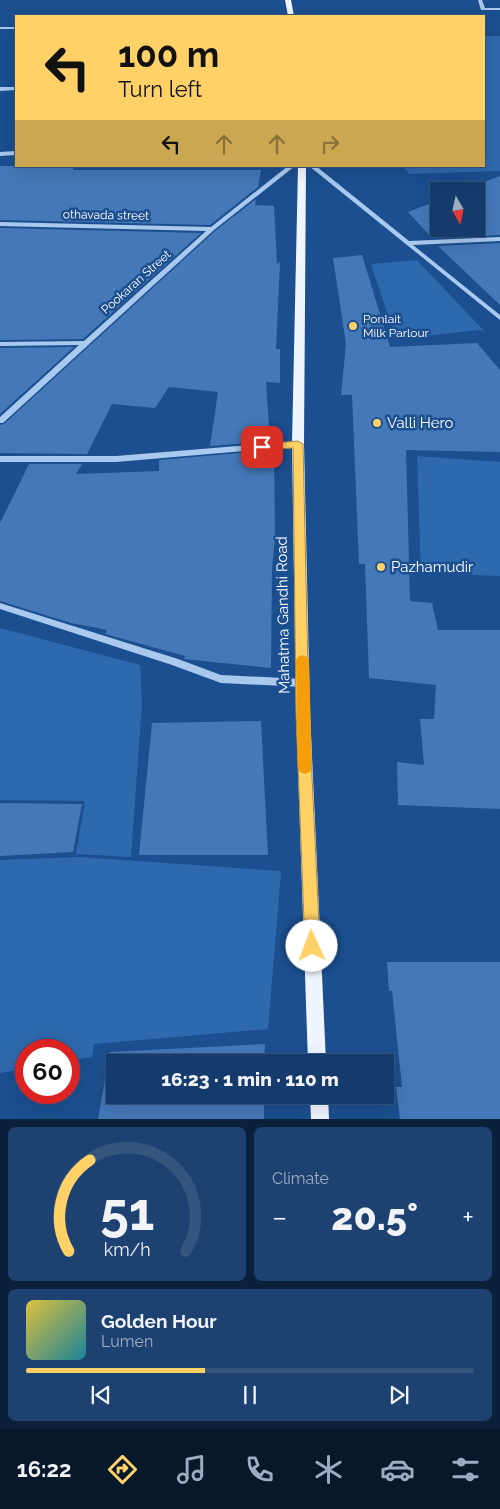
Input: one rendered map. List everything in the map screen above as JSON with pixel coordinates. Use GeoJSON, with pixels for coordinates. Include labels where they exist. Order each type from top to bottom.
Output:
{"type":"FeatureCollection","features":[{"type":"Feature","properties":{"kind":"main road"},"geometry":{"type":"LineString","coordinates":[[288,0],[291,15]]}},
{"type":"Feature","properties":{"kind":"main road","name":"Mahatma Gandhi Road"},"geometry":{"type":"LineString","coordinates":[[302,167],[298,444],[303,683],[317,1054]]}},
{"type":"Feature","properties":{"kind":"main road"},"geometry":{"type":"LineString","coordinates":[[319,1104],[320,1119]]}},
{"type":"Feature","properties":{"kind":"street"},"geometry":{"type":"LineString","coordinates":[[480,0],[483,9],[500,10]]}},
{"type":"Feature","properties":{"kind":"street"},"geometry":{"type":"LineString","coordinates":[[0,28],[15,28]]}},
{"type":"Feature","properties":{"kind":"street"},"geometry":{"type":"LineString","coordinates":[[0,90],[15,90]]}},
{"type":"Feature","properties":{"kind":"street"},"geometry":{"type":"LineString","coordinates":[[0,154],[15,153]]}},
{"type":"Feature","properties":{"kind":"street","name":"Pookaran Street"},"geometry":{"type":"LineString","coordinates":[[0,421],[212,229],[291,167]]}},
{"type":"Feature","properties":{"kind":"street"},"geometry":{"type":"LineString","coordinates":[[313,167],[500,318]]}},
{"type":"Feature","properties":{"kind":"street","name":"othavada street"},"geometry":{"type":"LineString","coordinates":[[0,224],[212,229]]}},
{"type":"Feature","properties":{"kind":"street"},"geometry":{"type":"LineString","coordinates":[[408,243],[500,239]]}},
{"type":"Feature","properties":{"kind":"street"},"geometry":{"type":"LineString","coordinates":[[0,344],[84,343]]}},
{"type":"Feature","properties":{"kind":"street"},"geometry":{"type":"LineString","coordinates":[[0,459],[116,459],[298,444]]}},
{"type":"Feature","properties":{"kind":"street"},"geometry":{"type":"LineString","coordinates":[[0,606],[175,662],[221,679],[303,683]]}},
{"type":"Feature","properties":{"kind":"shaded area"},"geometry":{"type":"Polygon","coordinates":[[[485,36],[500,36],[500,171],[409,174],[404,167],[485,167],[485,36]]]}},
{"type":"Feature","properties":{"kind":"shaded area"},"geometry":{"type":"Polygon","coordinates":[[[417,260],[485,332],[480,330],[396,339],[371,264],[417,260]]]}},
{"type":"Feature","properties":{"kind":"shaded area"},"geometry":{"type":"Polygon","coordinates":[[[417,456],[500,462],[500,576],[421,573],[417,456]]]}},
{"type":"Feature","properties":{"kind":"shaded area"},"geometry":{"type":"Polygon","coordinates":[[[0,628],[140,665],[142,704],[131,857],[76,854],[85,801],[0,800],[0,628]]]}},
{"type":"Feature","properties":{"kind":"shaded area"},"geometry":{"type":"Polygon","coordinates":[[[79,857],[281,871],[268,1029],[94,1044],[92,1057],[80,1059],[80,1039],[15,1039],[15,1071],[0,1073],[0,860],[79,857]]]}},
{"type":"Feature","properties":{"kind":"building"},"geometry":{"type":"Polygon","coordinates":[[[0,166],[74,167],[73,170],[261,170],[258,187],[210,225],[0,220],[0,166]]]}},
{"type":"Feature","properties":{"kind":"building"},"geometry":{"type":"Polygon","coordinates":[[[500,176],[500,235],[485,236],[484,182],[500,176]]]}},
{"type":"Feature","properties":{"kind":"building"},"geometry":{"type":"Polygon","coordinates":[[[256,199],[255,205],[274,206],[277,264],[280,262],[276,349],[280,349],[280,383],[266,382],[270,441],[210,446],[218,392],[169,387],[155,408],[112,404],[87,454],[0,453],[0,425],[4,424],[215,231],[256,199]]]}},
{"type":"Feature","properties":{"kind":"building"},"geometry":{"type":"Polygon","coordinates":[[[430,203],[430,236],[408,212],[430,203]]]}},
{"type":"Feature","properties":{"kind":"building"},"geometry":{"type":"Polygon","coordinates":[[[0,228],[201,233],[83,339],[0,340],[0,228]]]}},
{"type":"Feature","properties":{"kind":"building"},"geometry":{"type":"Polygon","coordinates":[[[500,243],[500,305],[438,246],[500,243]]]}},
{"type":"Feature","properties":{"kind":"building"},"geometry":{"type":"Polygon","coordinates":[[[362,255],[390,347],[477,343],[500,370],[500,452],[406,450],[410,601],[432,603],[438,630],[500,630],[500,809],[398,805],[397,762],[424,765],[420,719],[434,719],[436,685],[369,678],[365,564],[359,564],[352,395],[341,395],[346,344],[333,258],[362,255]]]}},
{"type":"Feature","properties":{"kind":"building"},"geometry":{"type":"Polygon","coordinates":[[[74,347],[0,414],[0,348],[74,347]]]}},
{"type":"Feature","properties":{"kind":"building"},"geometry":{"type":"Polygon","coordinates":[[[274,450],[275,536],[272,570],[271,668],[184,659],[185,656],[105,634],[107,630],[71,623],[0,601],[0,523],[29,464],[82,464],[76,474],[159,471],[159,460],[274,450]]]}},
{"type":"Feature","properties":{"kind":"building"},"geometry":{"type":"Polygon","coordinates":[[[261,721],[268,855],[139,855],[152,723],[261,721]]]}},
{"type":"Feature","properties":{"kind":"building"},"geometry":{"type":"Polygon","coordinates":[[[0,803],[82,804],[73,852],[0,856],[0,803]]]}},
{"type":"Feature","properties":{"kind":"building"},"geometry":{"type":"Polygon","coordinates":[[[387,962],[500,962],[500,1119],[400,1119],[396,1087],[402,1087],[392,991],[389,991],[387,962]]]}},
{"type":"Feature","properties":{"kind":"building"},"geometry":{"type":"Polygon","coordinates":[[[265,1044],[264,1054],[110,1054],[110,1052],[265,1044]]]}},
{"type":"Feature","properties":{"kind":"building"},"geometry":{"type":"Polygon","coordinates":[[[106,1074],[106,1104],[264,1104],[264,1119],[98,1119],[106,1074]]]}},
{"type":"Feature","properties":{"kind":"slow traffic"},"geometry":{"type":"LineString","coordinates":[[302,660],[305,768]]}},
{"type":"Feature","properties":{"kind":"place","name":"Ponlait Milk Parlour"},"geometry":{"type":"Point","coordinates":[353,326]}},
{"type":"Feature","properties":{"kind":"place","name":"Valli Hero"},"geometry":{"type":"Point","coordinates":[377,423]}},
{"type":"Feature","properties":{"kind":"place","name":"Pazhamudir"},"geometry":{"type":"Point","coordinates":[381,567]}},
{"type":"Feature","properties":{"kind":"route"},"geometry":{"type":"LineString","coordinates":[[262,447],[298,444],[303,713],[312,946]]}}]}
